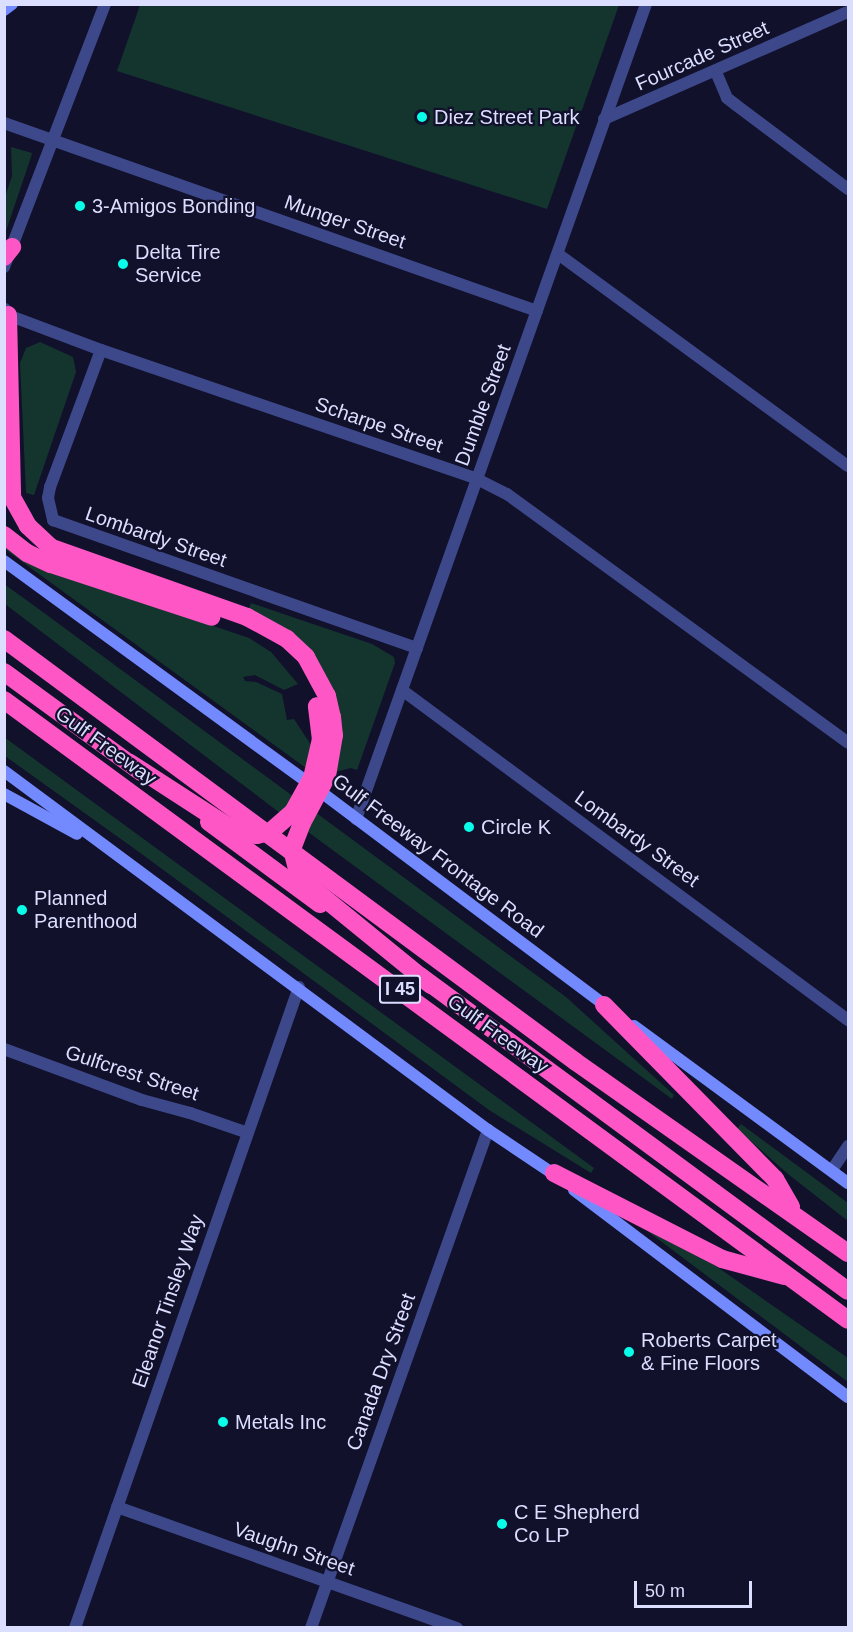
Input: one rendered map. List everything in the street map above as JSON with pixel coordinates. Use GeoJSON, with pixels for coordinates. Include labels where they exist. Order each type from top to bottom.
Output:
{"type":"FeatureCollection","features":[{"type":"Feature","properties":{"kind":"highway"},"geometry":{"type":"LineString","coordinates":[[6,311],[8,489],[28,526],[52,548],[287,639],[306,657],[327,696],[332,717],[333,745],[327,776],[302,823],[292,849],[298,873],[307,884],[431,985]]}},
{"type":"Feature","properties":{"kind":"highway"},"geometry":{"type":"LineString","coordinates":[[4,535],[27,553],[51,564],[244,622],[287,654],[303,674],[315,698],[320,719],[320,749],[312,778],[294,812],[270,832],[257,835],[243,833],[229,827],[130,763]]}},
{"type":"Feature","properties":{"kind":"highway","name":"Gulf Freeway"},"geometry":{"type":"LineString","coordinates":[[4,639],[576,1062],[795,1213],[849,1253]]}},
{"type":"Feature","properties":{"kind":"highway","name":"Gulf Freeway"},"geometry":{"type":"LineString","coordinates":[[4,672],[849,1291]]}},
{"type":"Feature","properties":{"kind":"highway","name":"Gulf Freeway"},"geometry":{"type":"LineString","coordinates":[[4,700],[795,1278],[849,1320]]}},
{"type":"Feature","properties":{"kind":"highway"},"geometry":{"type":"LineString","coordinates":[[604,1005],[775,1179],[795,1213]]}},
{"type":"Feature","properties":{"kind":"highway"},"geometry":{"type":"LineString","coordinates":[[554,1173],[722,1259],[795,1278]]}},
{"type":"Feature","properties":{"kind":"main road"},"geometry":{"type":"LineString","coordinates":[[4,10],[12,4]]}},
{"type":"Feature","properties":{"kind":"main road","name":"Gulf Freeway Frontage Road"},"geometry":{"type":"LineString","coordinates":[[4,561],[356,819],[604,1005],[849,1183]]}},
{"type":"Feature","properties":{"kind":"main road"},"geometry":{"type":"LineString","coordinates":[[4,771],[116,856],[299,987],[488,1130],[554,1173],[597,1208],[849,1397]]}},
{"type":"Feature","properties":{"kind":"main road"},"geometry":{"type":"LineString","coordinates":[[4,794],[116,856]]}},
{"type":"Feature","properties":{"kind":"street"},"geometry":{"type":"LineString","coordinates":[[4,267],[105,4]]}},
{"type":"Feature","properties":{"kind":"street","name":"Dumble Street"},"geometry":{"type":"LineString","coordinates":[[356,819],[646,4]]}},
{"type":"Feature","properties":{"kind":"street","name":"Fourcade Street"},"geometry":{"type":"LineString","coordinates":[[604,119],[716,72],[841,11]]}},
{"type":"Feature","properties":{"kind":"street"},"geometry":{"type":"LineString","coordinates":[[716,72],[727,98],[849,189]]}},
{"type":"Feature","properties":{"kind":"street","name":"Munger Street"},"geometry":{"type":"LineString","coordinates":[[4,123],[537,311]]}},
{"type":"Feature","properties":{"kind":"street"},"geometry":{"type":"LineString","coordinates":[[558,255],[849,466]]}},
{"type":"Feature","properties":{"kind":"street","name":"Scharpe Street"},"geometry":{"type":"LineString","coordinates":[[6,311],[101,350],[477,479],[507,494],[849,743]]}},
{"type":"Feature","properties":{"kind":"street","name":"Lombardy Street"},"geometry":{"type":"LineString","coordinates":[[101,350],[50,487],[49,505],[53,520],[417,648]]}},
{"type":"Feature","properties":{"kind":"street","name":"Lombardy Street"},"geometry":{"type":"LineString","coordinates":[[402,690],[849,1020]]}},
{"type":"Feature","properties":{"kind":"street","name":"Eleanor Tinsley Way"},"geometry":{"type":"LineString","coordinates":[[75,1628],[299,987]]}},
{"type":"Feature","properties":{"kind":"street","name":"Gulfcrest Street"},"geometry":{"type":"LineString","coordinates":[[4,1049],[142,1100],[190,1113],[248,1133]]}},
{"type":"Feature","properties":{"kind":"street","name":"Canada Dry Street"},"geometry":{"type":"LineString","coordinates":[[311,1628],[488,1130]]}},
{"type":"Feature","properties":{"kind":"street"},"geometry":{"type":"LineString","coordinates":[[832,1170],[849,1146]]}},
{"type":"Feature","properties":{"kind":"street","name":"Vaughn Street"},"geometry":{"type":"LineString","coordinates":[[117,1507],[458,1628]]}},
{"type":"Feature","properties":{"kind":"green space","name":"Diez Street Park"},"geometry":{"type":"Polygon","coordinates":[[[140,5],[619,5],[547,209],[117,71],[140,5]]]}},
{"type":"Feature","properties":{"kind":"green space"},"geometry":{"type":"Polygon","coordinates":[[[11,147],[32,153],[5,234],[5,197],[12,176],[11,147]]]}},
{"type":"Feature","properties":{"kind":"green space"},"geometry":{"type":"Polygon","coordinates":[[[40,342],[73,357],[76,372],[34,495],[26,493],[20,363],[26,348],[40,342]]]}},
{"type":"Feature","properties":{"kind":"green space"},"geometry":{"type":"Polygon","coordinates":[[[4,545],[68,577],[249,638],[271,652],[298,684],[284,690],[255,675],[243,677],[245,681],[256,682],[282,694],[287,720],[294,719],[311,745],[306,768],[6,550],[4,545]]]}},
{"type":"Feature","properties":{"kind":"green space"},"geometry":{"type":"Polygon","coordinates":[[[4,584],[294,797],[280,813],[5,604],[4,584]]]}},
{"type":"Feature","properties":{"kind":"green space"},"geometry":{"type":"Polygon","coordinates":[[[251,603],[372,644],[394,657],[395,663],[357,770],[351,768],[335,772],[340,732],[291,632],[249,608],[251,603]]]}},
{"type":"Feature","properties":{"kind":"green space"},"geometry":{"type":"Polygon","coordinates":[[[4,737],[594,1168],[591,1173],[489,1110],[5,756],[4,737]]]}},
{"type":"Feature","properties":{"kind":"green space"},"geometry":{"type":"Polygon","coordinates":[[[315,812],[566,997],[674,1095],[672,1099],[304,829],[315,812]]]}},
{"type":"Feature","properties":{"kind":"green space"},"geometry":{"type":"Polygon","coordinates":[[[741,1124],[848,1203],[848,1221],[788,1174],[737,1129],[741,1124]]]}},
{"type":"Feature","properties":{"kind":"green space"},"geometry":{"type":"Polygon","coordinates":[[[638,1224],[700,1255],[848,1358],[848,1382],[638,1224]]]}},
{"type":"Feature","properties":{"kind":"place","name":"Diez Street Park"},"geometry":{"type":"Point","coordinates":[422,117]}},
{"type":"Feature","properties":{"kind":"place","name":"3-Amigos Bonding"},"geometry":{"type":"Point","coordinates":[80,206]}},
{"type":"Feature","properties":{"kind":"place","name":"Delta Tire Service"},"geometry":{"type":"Point","coordinates":[123,264]}},
{"type":"Feature","properties":{"kind":"place","name":"Circle K"},"geometry":{"type":"Point","coordinates":[469,827]}},
{"type":"Feature","properties":{"kind":"place","name":"Planned Parenthood"},"geometry":{"type":"Point","coordinates":[22,910]}},
{"type":"Feature","properties":{"kind":"place","name":"Roberts Carpet & Fine Floors"},"geometry":{"type":"Point","coordinates":[629,1352]}},
{"type":"Feature","properties":{"kind":"place","name":"Metals Inc"},"geometry":{"type":"Point","coordinates":[223,1422]}},
{"type":"Feature","properties":{"kind":"place","name":"C E Shepherd Co LP"},"geometry":{"type":"Point","coordinates":[502,1524]}}]}
